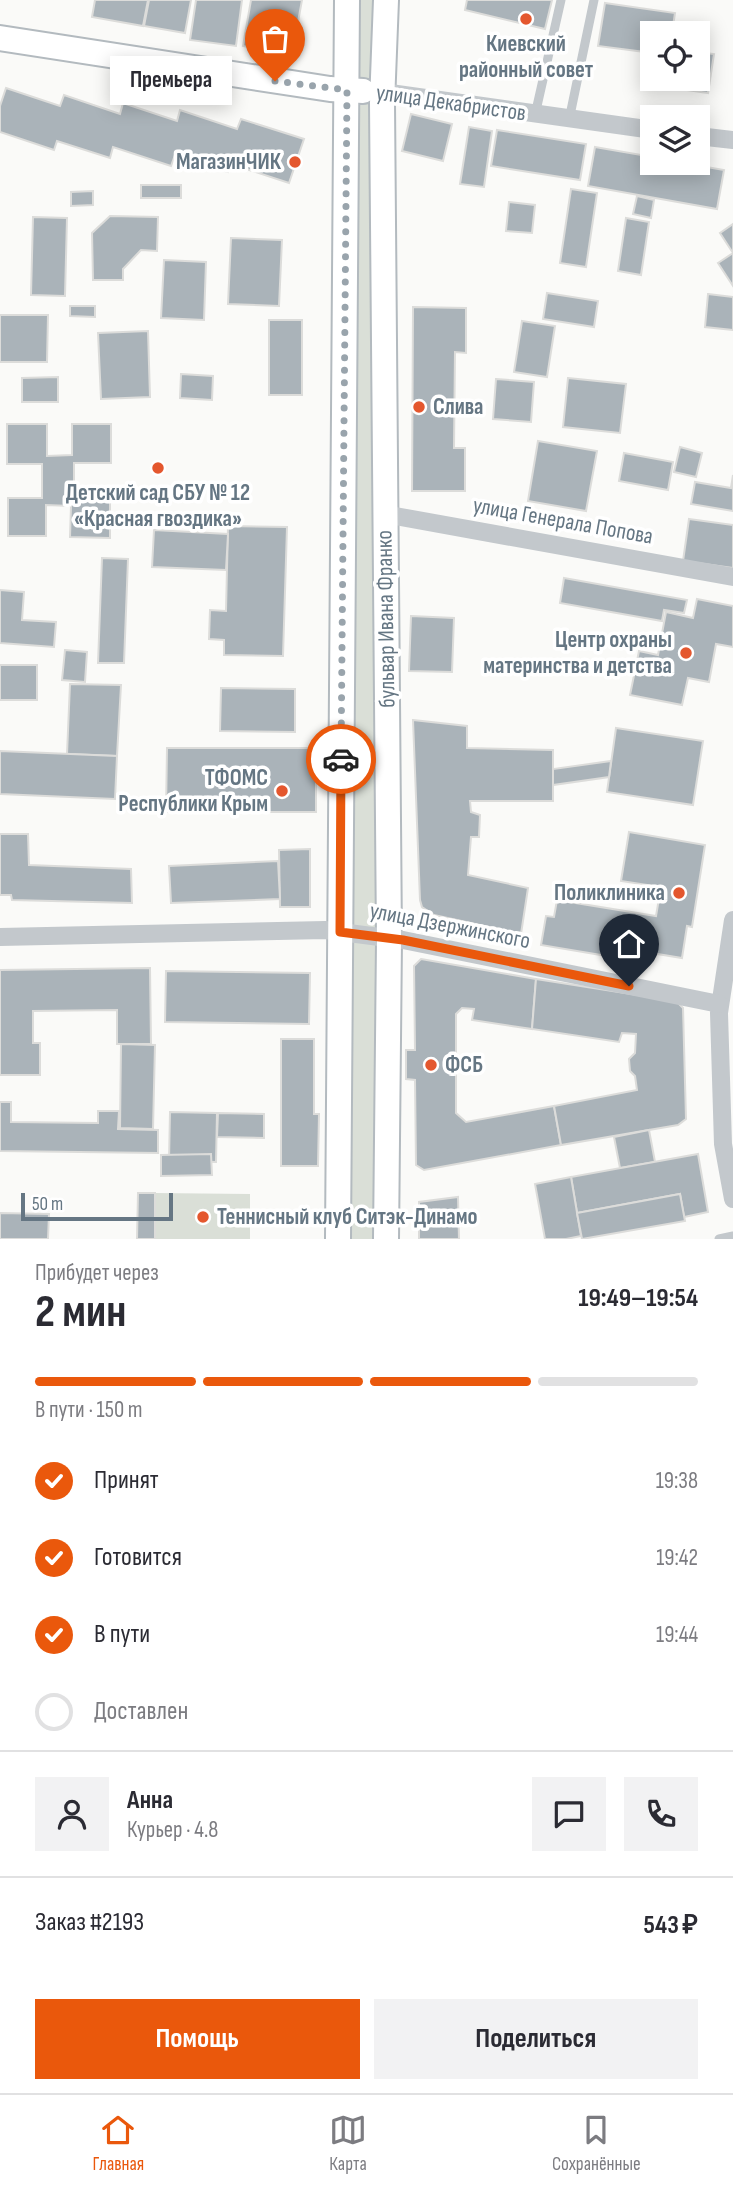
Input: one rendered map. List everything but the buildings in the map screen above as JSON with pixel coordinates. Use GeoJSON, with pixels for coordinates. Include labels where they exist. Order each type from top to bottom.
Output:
{"type":"FeatureCollection","features":[{"type":"Feature","properties":{"kind":"street","name":"бульвар Ивана Франко"},"geometry":{"type":"LineString","coordinates":[[338,1239],[347,0]]}},
{"type":"Feature","properties":{"kind":"street","name":"бульвар Ивана Франко"},"geometry":{"type":"LineString","coordinates":[[386,0],[383,92],[389,940],[386,1239]]}},
{"type":"Feature","properties":{"kind":"street","name":"улица Декабристов"},"geometry":{"type":"LineString","coordinates":[[0,38],[347,90],[383,92],[640,128]]}},
{"type":"Feature","properties":{"kind":"street"},"geometry":{"type":"LineString","coordinates":[[710,138],[733,141]]}},
{"type":"Feature","properties":{"kind":"street","name":"улица Генерала Попова"},"geometry":{"type":"LineString","coordinates":[[384,513],[733,577]]}},
{"type":"Feature","properties":{"kind":"street"},"geometry":{"type":"LineString","coordinates":[[733,920],[719,1004],[723,1144],[733,1199]]}},
{"type":"Feature","properties":{"kind":"street","name":"улица Дзержинского"},"geometry":{"type":"LineString","coordinates":[[0,937],[325,930],[403,940],[719,1004]]}},
{"type":"Feature","properties":{"kind":"lane"},"geometry":{"type":"LineString","coordinates":[[535,115],[561,0]]}},
{"type":"Feature","properties":{"kind":"lane"},"geometry":{"type":"LineString","coordinates":[[569,120],[594,0]]}},
{"type":"Feature","properties":{"kind":"lane"},"geometry":{"type":"LineString","coordinates":[[719,1239],[733,1236]]}},
{"type":"Feature","properties":{"kind":"shaded area"},"geometry":{"type":"Polygon","coordinates":[[[356,0],[377,0],[374,86],[355,86],[356,0]]]}},
{"type":"Feature","properties":{"kind":"shaded area"},"geometry":{"type":"Polygon","coordinates":[[[355,96],[374,97],[381,933],[348,927],[355,96]]]}},
{"type":"Feature","properties":{"kind":"shaded area"},"geometry":{"type":"Polygon","coordinates":[[[348,938],[381,943],[377,1239],[346,1239],[348,938]]]}},
{"type":"Feature","properties":{"kind":"shaded area","name":"Теннисный клуб Ситэк-Динамо"},"geometry":{"type":"Polygon","coordinates":[[[155,1193],[250,1194],[250,1239],[155,1239],[155,1193]]]}},
{"type":"Feature","properties":{"kind":"way so far"},"geometry":{"type":"LineString","coordinates":[[275,81],[347,90],[341,759]]}},
{"type":"Feature","properties":{"kind":"place","name":"Киевский районный совет"},"geometry":{"type":"Point","coordinates":[526,19]}},
{"type":"Feature","properties":{"kind":"place","name":"Премьера"},"geometry":{"type":"Point","coordinates":[275,81]}},
{"type":"Feature","properties":{"kind":"place","name":"МагазинЧИК"},"geometry":{"type":"Point","coordinates":[295,162]}},
{"type":"Feature","properties":{"kind":"place","name":"Слива"},"geometry":{"type":"Point","coordinates":[419,407]}},
{"type":"Feature","properties":{"kind":"place","name":"Детский сад СБУ № 12 «Красная гвоздика»"},"geometry":{"type":"Point","coordinates":[158,468]}},
{"type":"Feature","properties":{"kind":"place","name":"Центр охраны материнства и детства"},"geometry":{"type":"Point","coordinates":[686,653]}},
{"type":"Feature","properties":{"kind":"place","name":"ТФОМС Республики Крым"},"geometry":{"type":"Point","coordinates":[282,791]}},
{"type":"Feature","properties":{"kind":"place","name":"Поликлиника"},"geometry":{"type":"Point","coordinates":[679,893]}},
{"type":"Feature","properties":{"kind":"place","name":"ФСБ"},"geometry":{"type":"Point","coordinates":[431,1065]}},
{"type":"Feature","properties":{"kind":"place","name":"Теннисный клуб Ситэк-Динамо"},"geometry":{"type":"Point","coordinates":[203,1217]}},
{"type":"Feature","properties":{"kind":"route"},"geometry":{"type":"LineString","coordinates":[[341,759],[340,932],[403,940],[629,986]]}}]}
